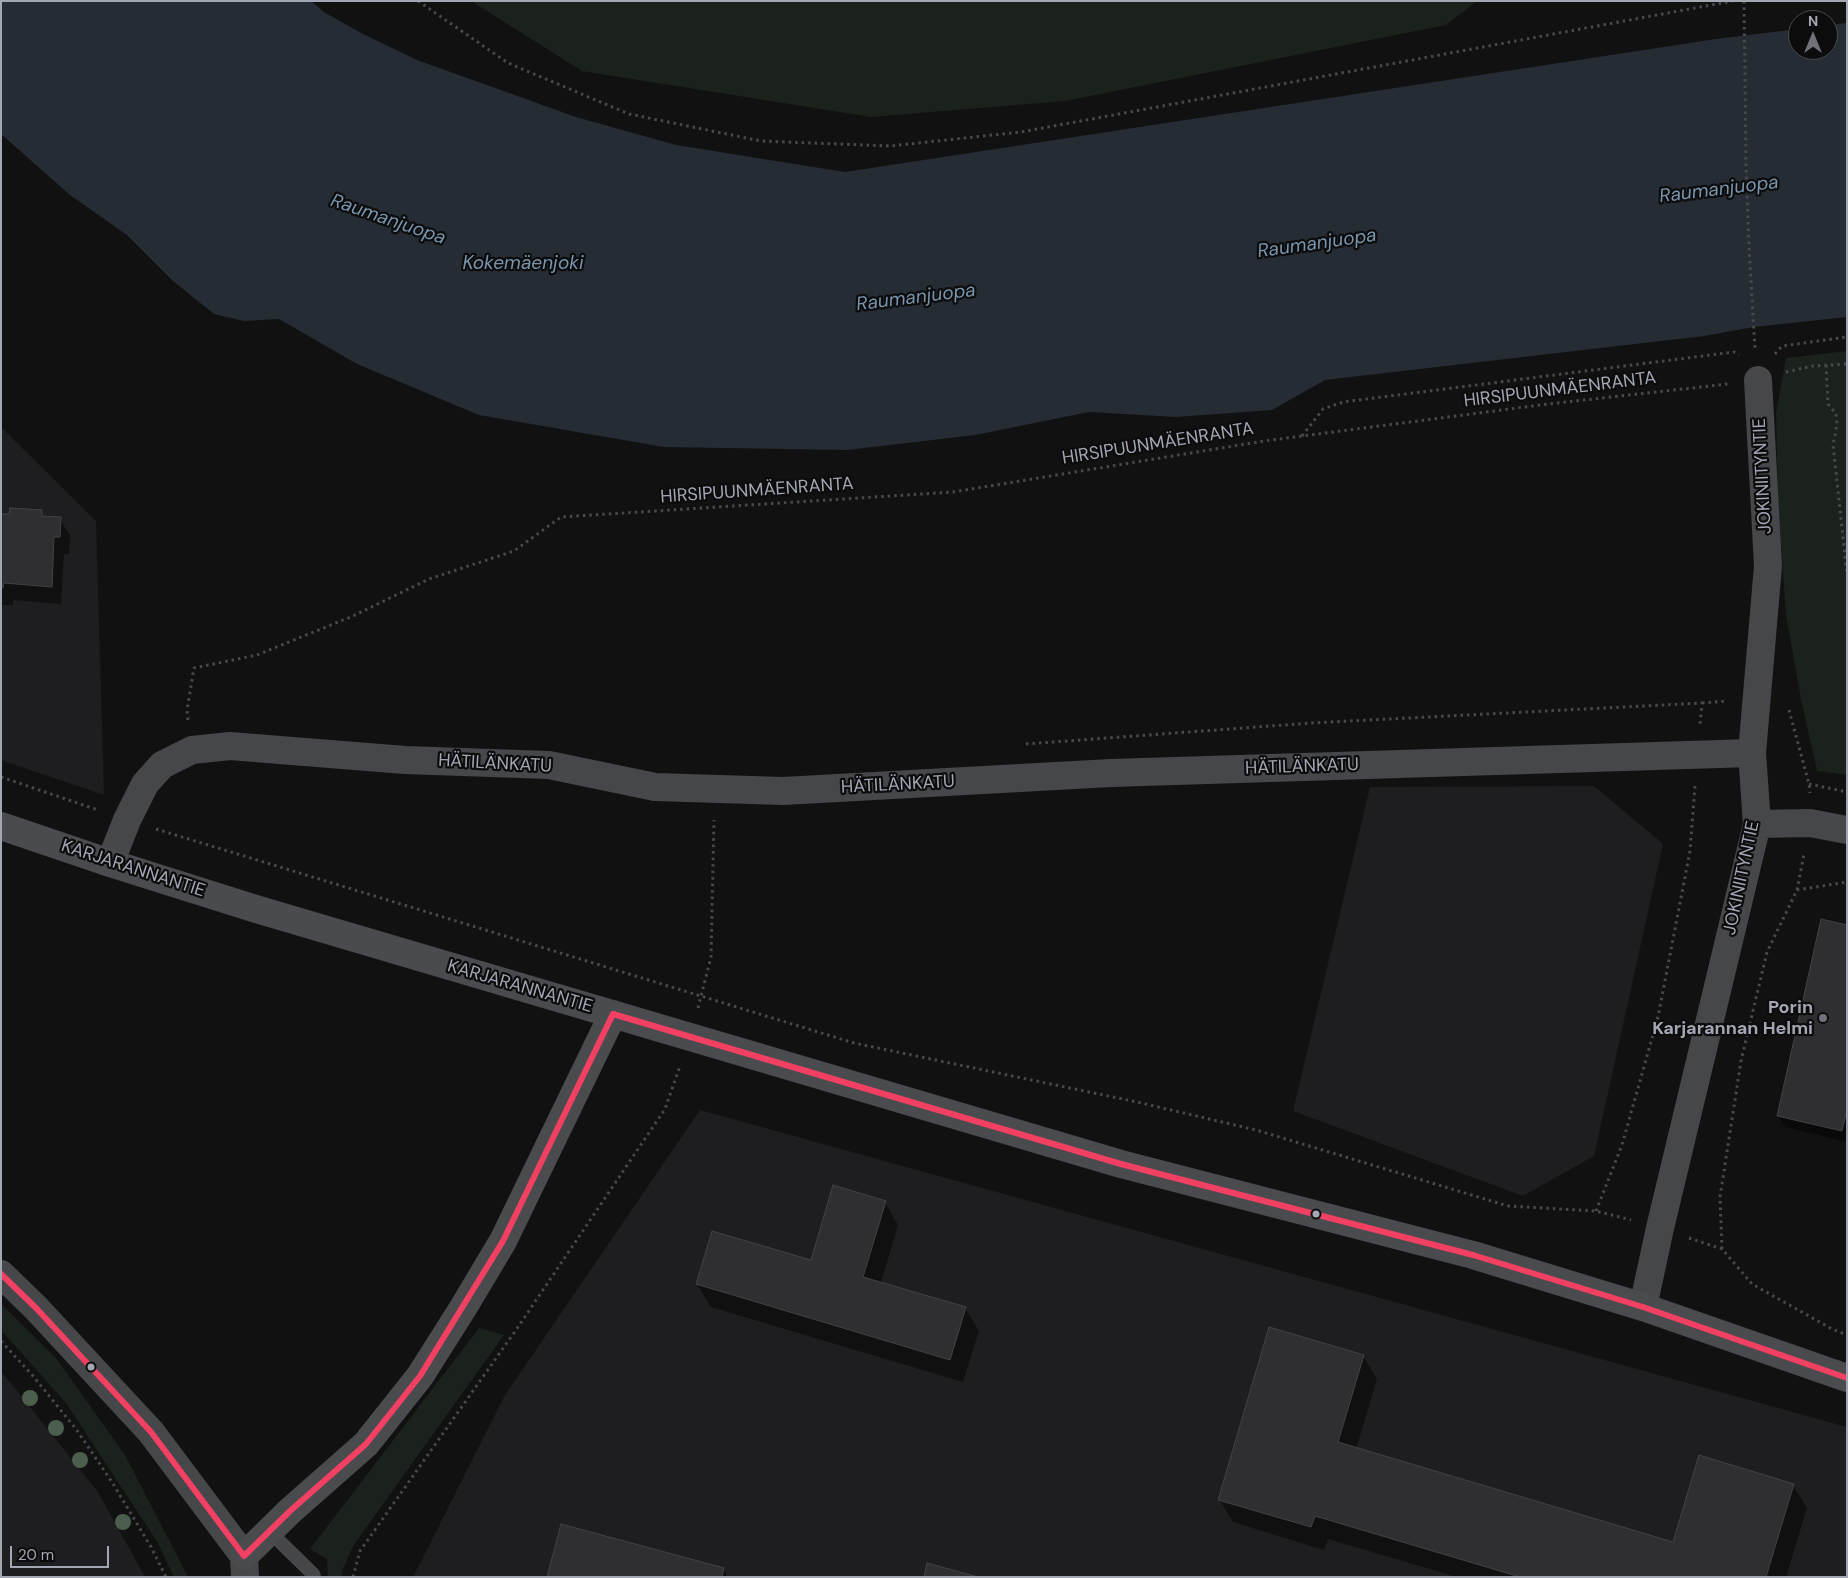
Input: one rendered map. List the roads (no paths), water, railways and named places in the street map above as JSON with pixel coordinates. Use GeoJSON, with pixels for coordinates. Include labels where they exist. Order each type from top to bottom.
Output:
{"type":"FeatureCollection","features":[{"type":"Feature","properties":{"kind":"main road","name":"KARJARANNANTIE"},"geometry":{"type":"LineString","coordinates":[[1,826],[256,909],[1121,1164],[1473,1255],[1644,1307],[1847,1378]]}},
{"type":"Feature","properties":{"kind":"main road"},"geometry":{"type":"LineString","coordinates":[[244,1567],[269,1531],[366,1444],[420,1376],[503,1241],[614,1014]]}},
{"type":"Feature","properties":{"kind":"street","name":"JOKINIITYNTIE"},"geometry":{"type":"LineString","coordinates":[[1644,1307],[1660,1228],[1756,824],[1752,753],[1768,566],[1757,370]]}},
{"type":"Feature","properties":{"kind":"street","name":"HÄTILÄNKATU"},"geometry":{"type":"LineString","coordinates":[[110,863],[144,784],[162,764],[192,750],[230,746],[405,760],[549,765],[655,787],[782,791],[1111,773],[1752,753]]}},
{"type":"Feature","properties":{"kind":"street"},"geometry":{"type":"LineString","coordinates":[[1756,824],[1810,822],[1847,830]]}},
{"type":"Feature","properties":{"kind":"street"},"geometry":{"type":"LineString","coordinates":[[1,1274],[36,1308],[151,1432],[244,1567]]}},
{"type":"Feature","properties":{"kind":"lane"},"geometry":{"type":"LineString","coordinates":[[269,1531],[314,1577]]}},
{"type":"Feature","properties":{"kind":"water","name":"Kokemäenjoki"},"geometry":{"type":"Polygon","coordinates":[[[1,1],[311,1],[324,12],[361,33],[417,60],[576,117],[676,145],[845,172],[1716,39],[1788,30],[1788,60],[1838,60],[1838,24],[1847,23],[1847,317],[1754,327],[1704,336],[1325,380],[1272,410],[1176,417],[1089,412],[975,435],[847,450],[664,447],[479,415],[357,364],[279,319],[244,321],[214,314],[173,281],[127,235],[70,195],[1,134],[1,1]]]}},
{"type":"Feature","properties":{"kind":"place","name":"Porin Karjarannan Helmi"},"geometry":{"type":"Point","coordinates":[1823,1018]}},
{"type":"Feature","properties":{"kind":"water label","name":"Raumanjuopa"},"geometry":{"type":"Point","coordinates":[1719,190]}},
{"type":"Feature","properties":{"kind":"water label","name":"Raumanjuopa"},"geometry":{"type":"Point","coordinates":[388,220]}},
{"type":"Feature","properties":{"kind":"water label","name":"Raumanjuopa"},"geometry":{"type":"Point","coordinates":[1317,244]}},
{"type":"Feature","properties":{"kind":"water label","name":"Raumanjuopa"},"geometry":{"type":"Point","coordinates":[916,298]}}]}
